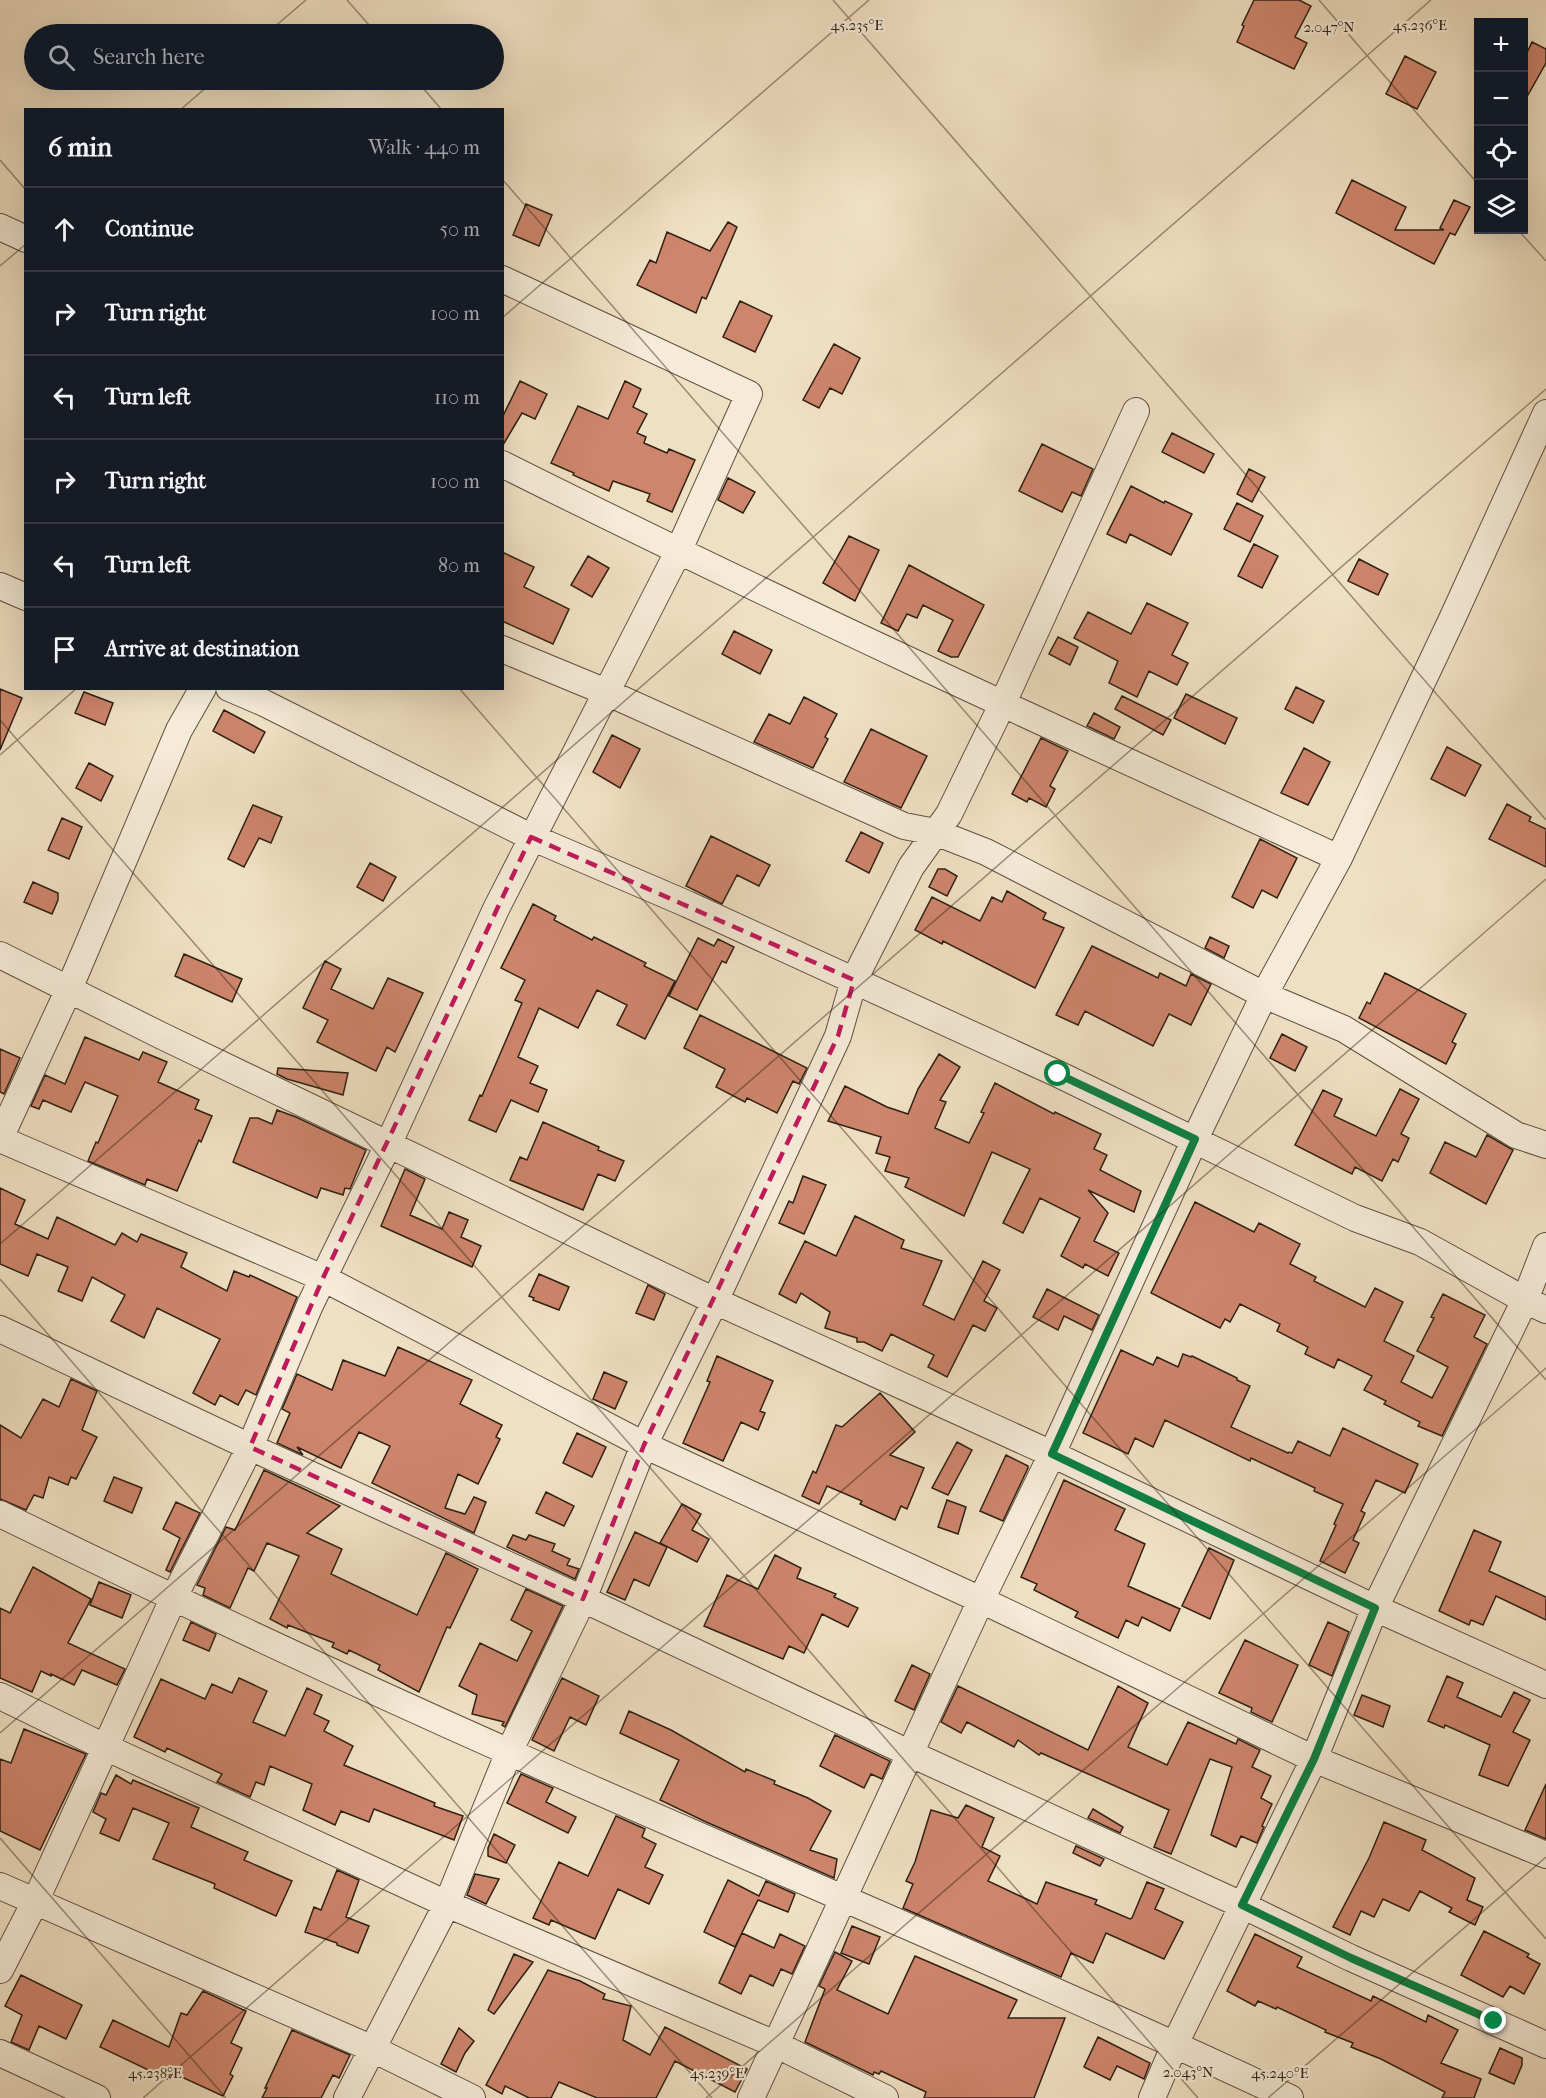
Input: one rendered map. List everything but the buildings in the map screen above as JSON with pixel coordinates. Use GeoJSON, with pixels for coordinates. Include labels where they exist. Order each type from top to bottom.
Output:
{"type":"FeatureCollection","features":[{"type":"Feature","properties":{"kind":"street"},"geometry":{"type":"LineString","coordinates":[[0,227],[24,238]]}},
{"type":"Feature","properties":{"kind":"street"},"geometry":{"type":"LineString","coordinates":[[0,1970],[35,1902],[173,1599],[250,1448],[323,1278],[388,1145],[496,909],[531,837],[573,762],[678,552],[749,394],[504,280]]}},
{"type":"Feature","properties":{"kind":"street"},"geometry":{"type":"LineString","coordinates":[[347,2098],[447,1904],[509,1752],[583,1599],[644,1445],[715,1301],[838,1036],[854,980],[911,867],[949,814],[1002,705],[1136,411]]}},
{"type":"Feature","properties":{"kind":"street"},"geometry":{"type":"LineString","coordinates":[[751,2098],[981,1600],[1052,1454],[1195,1139],[1264,995],[1339,858],[1452,620],[1546,414]]}},
{"type":"Feature","properties":{"kind":"street"},"geometry":{"type":"LineString","coordinates":[[504,465],[678,552],[1002,705],[1339,858]]}},
{"type":"Feature","properties":{"kind":"street"},"geometry":{"type":"LineString","coordinates":[[0,585],[24,596]]}},
{"type":"Feature","properties":{"kind":"street"},"geometry":{"type":"LineString","coordinates":[[504,650],[606,692],[903,826],[935,832],[987,852],[1264,995],[1344,1029],[1516,1135],[1546,1145]]}},
{"type":"Feature","properties":{"kind":"street"},"geometry":{"type":"LineString","coordinates":[[202,690],[179,730],[69,989],[0,1139],[323,1278],[644,1445],[981,1600],[1314,1759],[1546,1855]]}},
{"type":"Feature","properties":{"kind":"street"},"geometry":{"type":"LineString","coordinates":[[234,690],[531,837],[687,904],[1058,1074],[1355,1218],[1420,1242],[1535,1305]]}},
{"type":"Feature","properties":{"kind":"street"},"geometry":{"type":"LineString","coordinates":[[0,956],[715,1301],[1052,1454],[1375,1608],[1546,1685]]}},
{"type":"Feature","properties":{"kind":"street"},"geometry":{"type":"LineString","coordinates":[[1152,2098],[1175,2044],[1314,1759],[1375,1608],[1535,1305],[1546,1246]]}},
{"type":"Feature","properties":{"kind":"street"},"geometry":{"type":"LineString","coordinates":[[0,1329],[250,1448],[583,1599],[911,1754],[1242,1905],[1351,1958],[1546,2045]]}},
{"type":"Feature","properties":{"kind":"street"},"geometry":{"type":"LineString","coordinates":[[0,1514],[173,1599],[509,1752],[1175,2044],[1290,2098]]}},
{"type":"Feature","properties":{"kind":"street"},"geometry":{"type":"LineString","coordinates":[[0,1696],[105,1747],[447,1904],[775,2044],[885,2098]]}},
{"type":"Feature","properties":{"kind":"street"},"geometry":{"type":"LineString","coordinates":[[0,1886],[373,2049],[472,2098]]}},
{"type":"Feature","properties":{"kind":"street"},"geometry":{"type":"LineString","coordinates":[[0,2053],[97,2098]]}},
{"type":"Feature","properties":{"kind":"highlighted area"},"geometry":{"type":"Polygon","coordinates":[[[531,837],[854,980],[838,1036],[644,1445],[583,1599],[250,1447],[323,1278],[531,837]]]}},
{"type":"Feature","properties":{"kind":"route"},"geometry":{"type":"LineString","coordinates":[[1058,1074],[1195,1139],[1052,1454],[1375,1608],[1314,1759],[1242,1905],[1351,1958],[1494,2021]]}}]}
